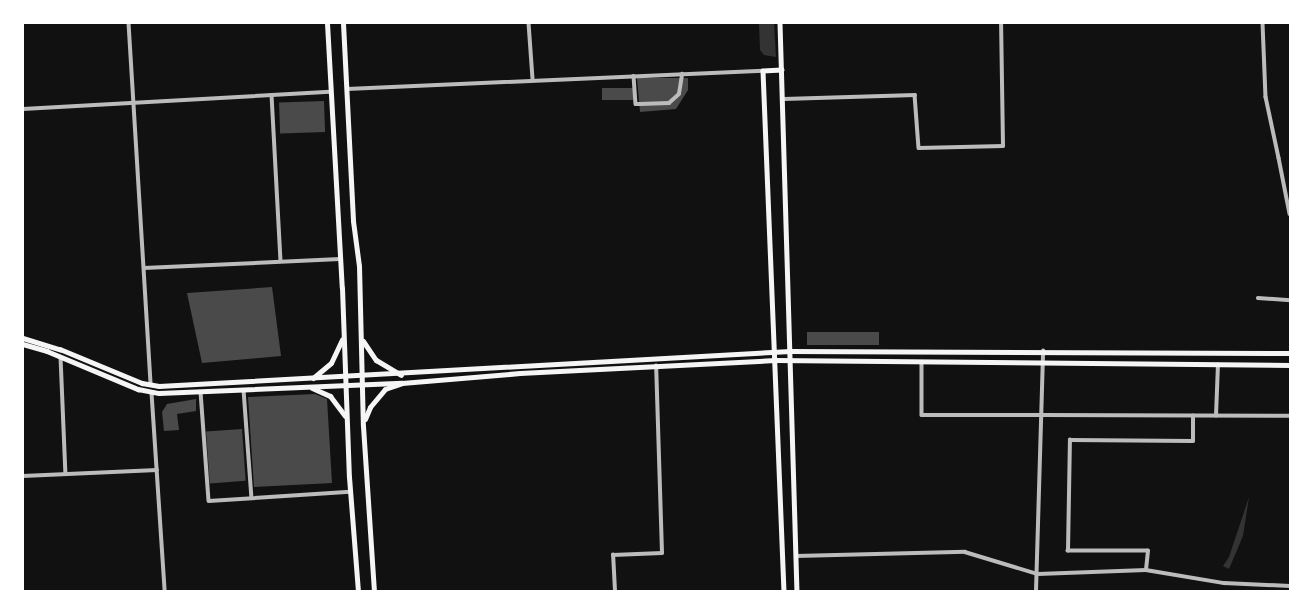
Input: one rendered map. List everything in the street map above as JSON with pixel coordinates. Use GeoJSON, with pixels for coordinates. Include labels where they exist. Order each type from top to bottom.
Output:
{"type":"FeatureCollection","features":[{"type":"Feature","properties":{"kind":"highway"},"geometry":{"type":"LineString","coordinates":[[327,23],[350,492],[358,591]]}},
{"type":"Feature","properties":{"kind":"highway"},"geometry":{"type":"LineString","coordinates":[[343,23],[374,591]]}},
{"type":"Feature","properties":{"kind":"highway"},"geometry":{"type":"LineString","coordinates":[[313,378],[331,363],[344,336]]}},
{"type":"Feature","properties":{"kind":"highway"},"geometry":{"type":"LineString","coordinates":[[361,336],[367,351],[376,360],[401,375]]}},
{"type":"Feature","properties":{"kind":"highway"},"geometry":{"type":"LineString","coordinates":[[363,426],[376,398],[385,389],[402,383]]}},
{"type":"Feature","properties":{"kind":"highway"},"geometry":{"type":"LineString","coordinates":[[312,387],[324,391],[338,402],[347,426]]}},
{"type":"Feature","properties":{"kind":"main road"},"geometry":{"type":"LineString","coordinates":[[780,23],[797,591]]}},
{"type":"Feature","properties":{"kind":"main road"},"geometry":{"type":"LineString","coordinates":[[782,70],[763,71],[784,591]]}},
{"type":"Feature","properties":{"kind":"main road"},"geometry":{"type":"LineString","coordinates":[[23,338],[151,385],[401,375],[790,351],[1290,353]]}},
{"type":"Feature","properties":{"kind":"main road"},"geometry":{"type":"LineString","coordinates":[[23,344],[152,393],[402,383],[775,360],[1290,365]]}},
{"type":"Feature","properties":{"kind":"street"},"geometry":{"type":"LineString","coordinates":[[129,23],[151,385]]}},
{"type":"Feature","properties":{"kind":"street"},"geometry":{"type":"LineString","coordinates":[[529,23],[533,79]]}},
{"type":"Feature","properties":{"kind":"street"},"geometry":{"type":"LineString","coordinates":[[783,99],[915,95],[919,148],[1003,146],[1001,23]]}},
{"type":"Feature","properties":{"kind":"street"},"geometry":{"type":"LineString","coordinates":[[1263,23],[1266,97],[1290,214]]}},
{"type":"Feature","properties":{"kind":"street"},"geometry":{"type":"LineString","coordinates":[[347,89],[763,71]]}},
{"type":"Feature","properties":{"kind":"street"},"geometry":{"type":"LineString","coordinates":[[634,76],[636,104],[646,104],[669,103],[679,94],[682,74]]}},
{"type":"Feature","properties":{"kind":"street"},"geometry":{"type":"LineString","coordinates":[[23,109],[332,91]]}},
{"type":"Feature","properties":{"kind":"street"},"geometry":{"type":"LineString","coordinates":[[272,94],[281,261]]}},
{"type":"Feature","properties":{"kind":"street"},"geometry":{"type":"LineString","coordinates":[[144,268],[340,259]]}},
{"type":"Feature","properties":{"kind":"street"},"geometry":{"type":"LineString","coordinates":[[1258,298],[1290,300]]}},
{"type":"Feature","properties":{"kind":"street"},"geometry":{"type":"LineString","coordinates":[[1036,591],[1043,351]]}},
{"type":"Feature","properties":{"kind":"street"},"geometry":{"type":"LineString","coordinates":[[61,357],[66,474]]}},
{"type":"Feature","properties":{"kind":"street"},"geometry":{"type":"LineString","coordinates":[[922,362],[922,415],[1290,416]]}},
{"type":"Feature","properties":{"kind":"street"},"geometry":{"type":"LineString","coordinates":[[1216,416],[1218,365]]}},
{"type":"Feature","properties":{"kind":"street"},"geometry":{"type":"LineString","coordinates":[[615,591],[613,555],[662,553],[656,366]]}},
{"type":"Feature","properties":{"kind":"street"},"geometry":{"type":"LineString","coordinates":[[244,390],[252,498]]}},
{"type":"Feature","properties":{"kind":"street"},"geometry":{"type":"LineString","coordinates":[[201,392],[209,501],[350,492]]}},
{"type":"Feature","properties":{"kind":"street"},"geometry":{"type":"LineString","coordinates":[[152,393],[165,591]]}},
{"type":"Feature","properties":{"kind":"street"},"geometry":{"type":"LineString","coordinates":[[1146,570],[1148,551],[1068,551],[1070,440],[1193,441],[1193,416]]}},
{"type":"Feature","properties":{"kind":"street"},"geometry":{"type":"LineString","coordinates":[[23,476],[157,470]]}},
{"type":"Feature","properties":{"kind":"street"},"geometry":{"type":"LineString","coordinates":[[795,556],[965,552],[1038,574],[1146,570],[1224,583],[1290,586]]}},
{"type":"Feature","properties":{"kind":"shaded area"},"geometry":{"type":"Polygon","coordinates":[[[759,23],[774,23],[776,57],[764,55],[760,50],[759,23]]]}},
{"type":"Feature","properties":{"kind":"shaded area"},"geometry":{"type":"Polygon","coordinates":[[[1249,497],[1243,536],[1229,569],[1223,566],[1229,557],[1249,497]]]}},
{"type":"Feature","properties":{"kind":"building"},"geometry":{"type":"Polygon","coordinates":[[[637,78],[688,78],[688,90],[676,109],[640,112],[637,78]]]}},
{"type":"Feature","properties":{"kind":"building"},"geometry":{"type":"Polygon","coordinates":[[[602,88],[633,88],[633,100],[602,100],[602,88]]]}},
{"type":"Feature","properties":{"kind":"building"},"geometry":{"type":"Polygon","coordinates":[[[324,101],[325,132],[280,134],[279,103],[324,101]]]}},
{"type":"Feature","properties":{"kind":"building"},"geometry":{"type":"Polygon","coordinates":[[[272,287],[281,356],[202,363],[187,293],[272,287]]]}},
{"type":"Feature","properties":{"kind":"building"},"geometry":{"type":"Polygon","coordinates":[[[807,332],[879,332],[879,345],[807,345],[807,332]]]}},
{"type":"Feature","properties":{"kind":"building"},"geometry":{"type":"Polygon","coordinates":[[[315,394],[327,399],[332,483],[254,487],[248,397],[315,394]]]}},
{"type":"Feature","properties":{"kind":"building"},"geometry":{"type":"Polygon","coordinates":[[[196,399],[196,411],[177,414],[179,430],[164,431],[162,412],[167,404],[196,399]]]}},
{"type":"Feature","properties":{"kind":"building"},"geometry":{"type":"Polygon","coordinates":[[[242,429],[246,481],[210,483],[206,432],[242,429]]]}}]}
